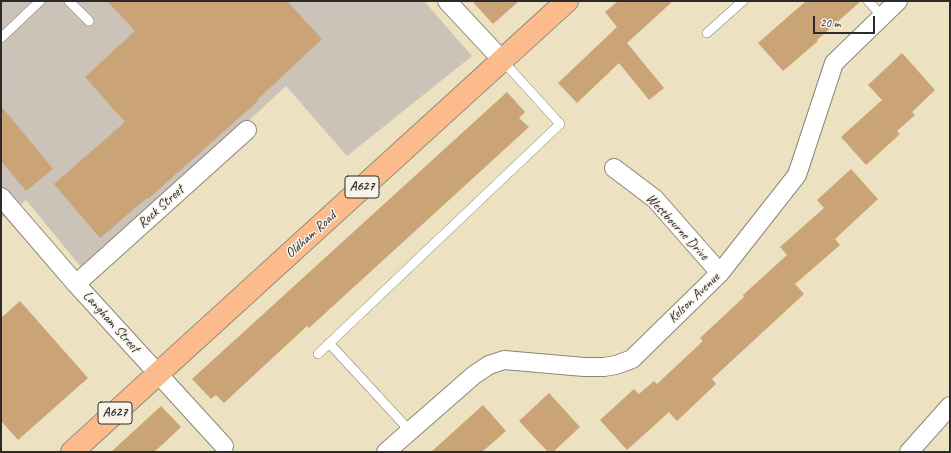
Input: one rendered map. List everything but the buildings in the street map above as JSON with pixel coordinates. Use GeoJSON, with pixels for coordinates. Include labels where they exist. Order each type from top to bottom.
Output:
{"type":"FeatureCollection","features":[{"type":"Feature","properties":{"kind":"highway","name":"Oldham Road"},"geometry":{"type":"LineString","coordinates":[[72,452],[567,1]]}},
{"type":"Feature","properties":{"kind":"street"},"geometry":{"type":"LineString","coordinates":[[447,1],[502,60]]}},
{"type":"Feature","properties":{"kind":"street","name":"Kelson Avenue"},"geometry":{"type":"LineString","coordinates":[[386,452],[474,375],[489,365],[504,360],[584,367],[604,367],[616,365],[632,358],[720,273],[797,175],[834,63],[898,1]]}},
{"type":"Feature","properties":{"kind":"street","name":"Rock Street"},"geometry":{"type":"LineString","coordinates":[[76,284],[247,130]]}},
{"type":"Feature","properties":{"kind":"street","name":"Westbourne Drive"},"geometry":{"type":"LineString","coordinates":[[614,168],[654,199],[720,273]]}},
{"type":"Feature","properties":{"kind":"street","name":"Langham Street"},"geometry":{"type":"LineString","coordinates":[[1,197],[76,284],[224,446]]}},
{"type":"Feature","properties":{"kind":"street"},"geometry":{"type":"LineString","coordinates":[[909,452],[950,406]]}},
{"type":"Feature","properties":{"kind":"lane"},"geometry":{"type":"LineString","coordinates":[[1,38],[40,1]]}},
{"type":"Feature","properties":{"kind":"lane"},"geometry":{"type":"LineString","coordinates":[[69,1],[89,20]]}},
{"type":"Feature","properties":{"kind":"lane"},"geometry":{"type":"LineString","coordinates":[[707,33],[743,1]]}},
{"type":"Feature","properties":{"kind":"lane"},"geometry":{"type":"LineString","coordinates":[[868,1],[882,16]]}},
{"type":"Feature","properties":{"kind":"lane"},"geometry":{"type":"LineString","coordinates":[[318,354],[560,124],[502,60]]}},
{"type":"Feature","properties":{"kind":"lane"},"geometry":{"type":"LineString","coordinates":[[329,343],[410,431]]}},
{"type":"Feature","properties":{"kind":"shaded area"},"geometry":{"type":"Polygon","coordinates":[[[1,1],[424,1],[472,56],[347,156],[286,86],[85,272],[26,200],[1,219],[1,1]]]}}]}
